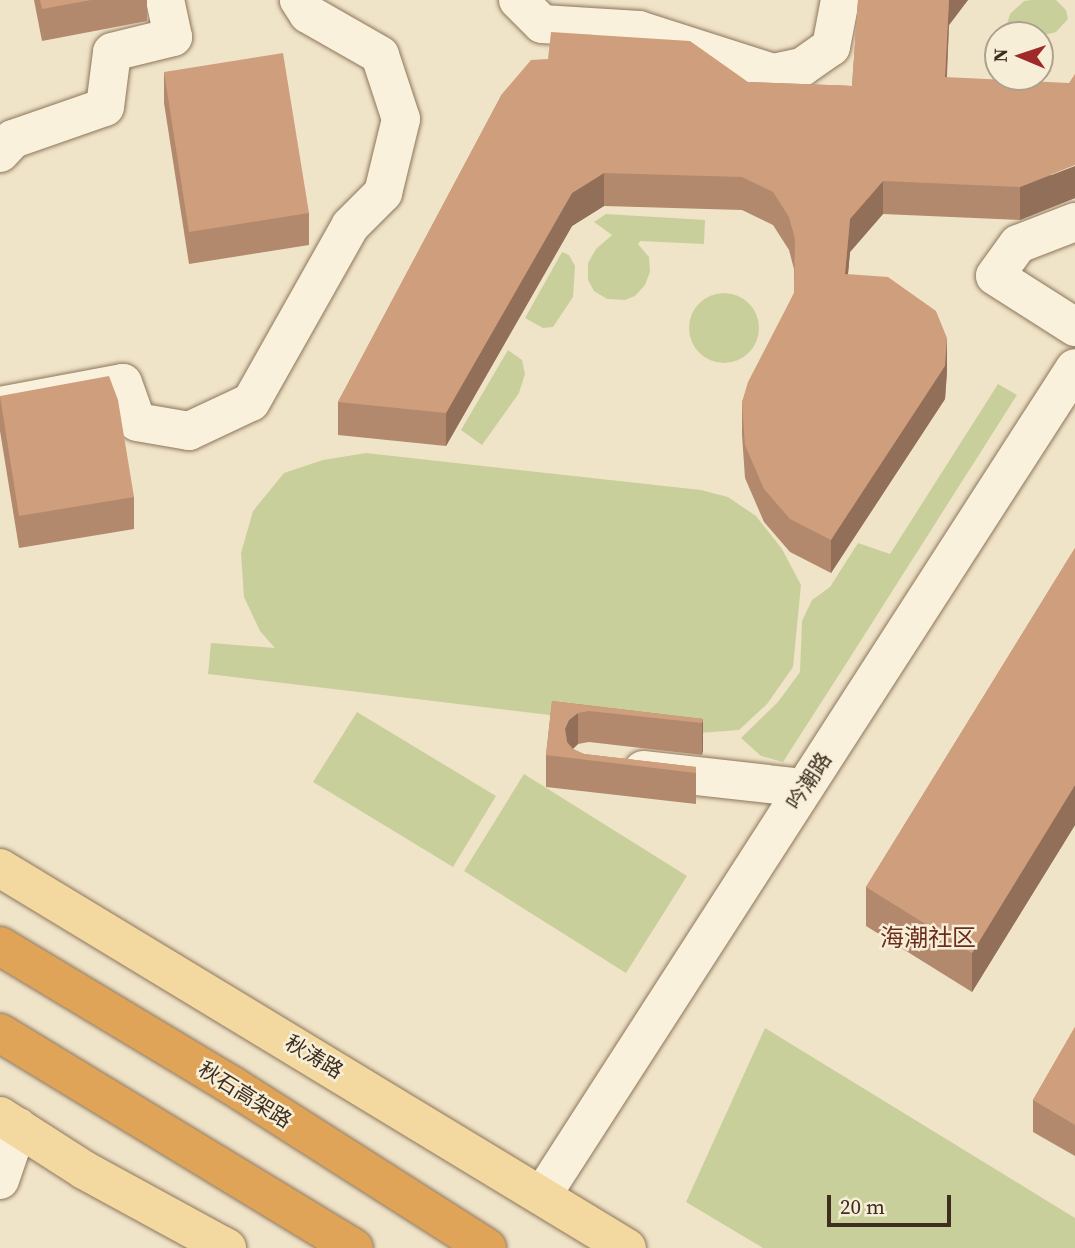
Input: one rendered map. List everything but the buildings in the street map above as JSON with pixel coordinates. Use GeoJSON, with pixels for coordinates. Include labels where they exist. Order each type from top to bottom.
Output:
{"type":"FeatureCollection","features":[{"type":"Feature","properties":{"kind":"highway","name":"秋石高架路"},"geometry":{"type":"LineString","coordinates":[[0,946],[233,1086],[487,1248]]}},
{"type":"Feature","properties":{"kind":"highway"},"geometry":{"type":"LineString","coordinates":[[0,1033],[354,1248]]}},
{"type":"Feature","properties":{"kind":"main road","name":"秋涛路"},"geometry":{"type":"LineString","coordinates":[[0,868],[543,1194],[627,1248]]}},
{"type":"Feature","properties":{"kind":"main road"},"geometry":{"type":"LineString","coordinates":[[9,1121],[84,1170],[227,1248]]}},
{"type":"Feature","properties":{"kind":"street"},"geometry":{"type":"LineString","coordinates":[[4,139],[105,107],[112,52],[173,37],[165,0]]}},
{"type":"Feature","properties":{"kind":"street"},"geometry":{"type":"LineString","coordinates":[[0,406],[123,383],[137,422],[189,431],[251,402],[350,226],[383,193],[401,119],[380,55],[308,14],[299,0]]}},
{"type":"Feature","properties":{"kind":"street"},"geometry":{"type":"LineString","coordinates":[[518,0],[542,24],[639,30],[774,73],[802,67],[831,47],[839,22],[840,0]]}},
{"type":"Feature","properties":{"kind":"street"},"geometry":{"type":"LineString","coordinates":[[1075,222],[1018,244],[995,276],[1075,327]]}},
{"type":"Feature","properties":{"kind":"street","name":"吟潮路"},"geometry":{"type":"LineString","coordinates":[[543,1194],[1075,368]]}},
{"type":"Feature","properties":{"kind":"street"},"geometry":{"type":"LineString","coordinates":[[615,767],[804,788]]}},
{"type":"Feature","properties":{"kind":"street"},"geometry":{"type":"LineString","coordinates":[[0,1180],[9,1121]]}},
{"type":"Feature","properties":{"kind":"green space"},"geometry":{"type":"Polygon","coordinates":[[[1056,0],[1066,10],[1068,19],[1054,33],[1054,21],[1008,21],[1010,14],[1024,1],[1056,0]]]}},
{"type":"Feature","properties":{"kind":"green space"},"geometry":{"type":"Polygon","coordinates":[[[606,214],[705,220],[704,244],[640,241],[638,244],[649,257],[650,272],[645,285],[635,296],[625,300],[607,299],[594,291],[588,280],[588,263],[596,249],[612,235],[594,222],[606,214]]]}},
{"type":"Feature","properties":{"kind":"green space"},"geometry":{"type":"Polygon","coordinates":[[[562,252],[569,255],[575,266],[573,297],[553,327],[543,328],[525,318],[562,252]]]}},
{"type":"Feature","properties":{"kind":"green space"},"geometry":{"type":"Polygon","coordinates":[[[724,293],[749,303],[759,328],[749,353],[724,363],[699,353],[689,328],[699,303],[724,293]]]}},
{"type":"Feature","properties":{"kind":"green space"},"geometry":{"type":"Polygon","coordinates":[[[508,350],[522,360],[525,374],[519,393],[482,445],[461,430],[508,350]]]}},
{"type":"Feature","properties":{"kind":"green space"},"geometry":{"type":"Polygon","coordinates":[[[998,384],[1017,395],[844,667],[783,762],[761,756],[741,738],[778,702],[800,672],[802,621],[812,600],[830,587],[858,543],[890,554],[998,384]]]}},
{"type":"Feature","properties":{"kind":"green space"},"geometry":{"type":"Polygon","coordinates":[[[366,453],[701,490],[728,497],[756,516],[782,549],[801,585],[793,667],[767,704],[739,730],[699,733],[208,674],[211,643],[275,648],[260,631],[244,597],[241,553],[253,511],[284,473],[323,460],[366,453]]]}},
{"type":"Feature","properties":{"kind":"green space"},"geometry":{"type":"Polygon","coordinates":[[[357,712],[496,796],[453,867],[313,782],[357,712]]]}},
{"type":"Feature","properties":{"kind":"green space"},"geometry":{"type":"Polygon","coordinates":[[[524,774],[687,876],[626,973],[464,871],[524,774]]]}},
{"type":"Feature","properties":{"kind":"green space"},"geometry":{"type":"Polygon","coordinates":[[[765,1028],[1075,1218],[1075,1248],[763,1248],[686,1202],[765,1028]]]}},
{"type":"Feature","properties":{"kind":"district","name":"海潮社区"},"geometry":{"type":"Point","coordinates":[928,938]}}]}
